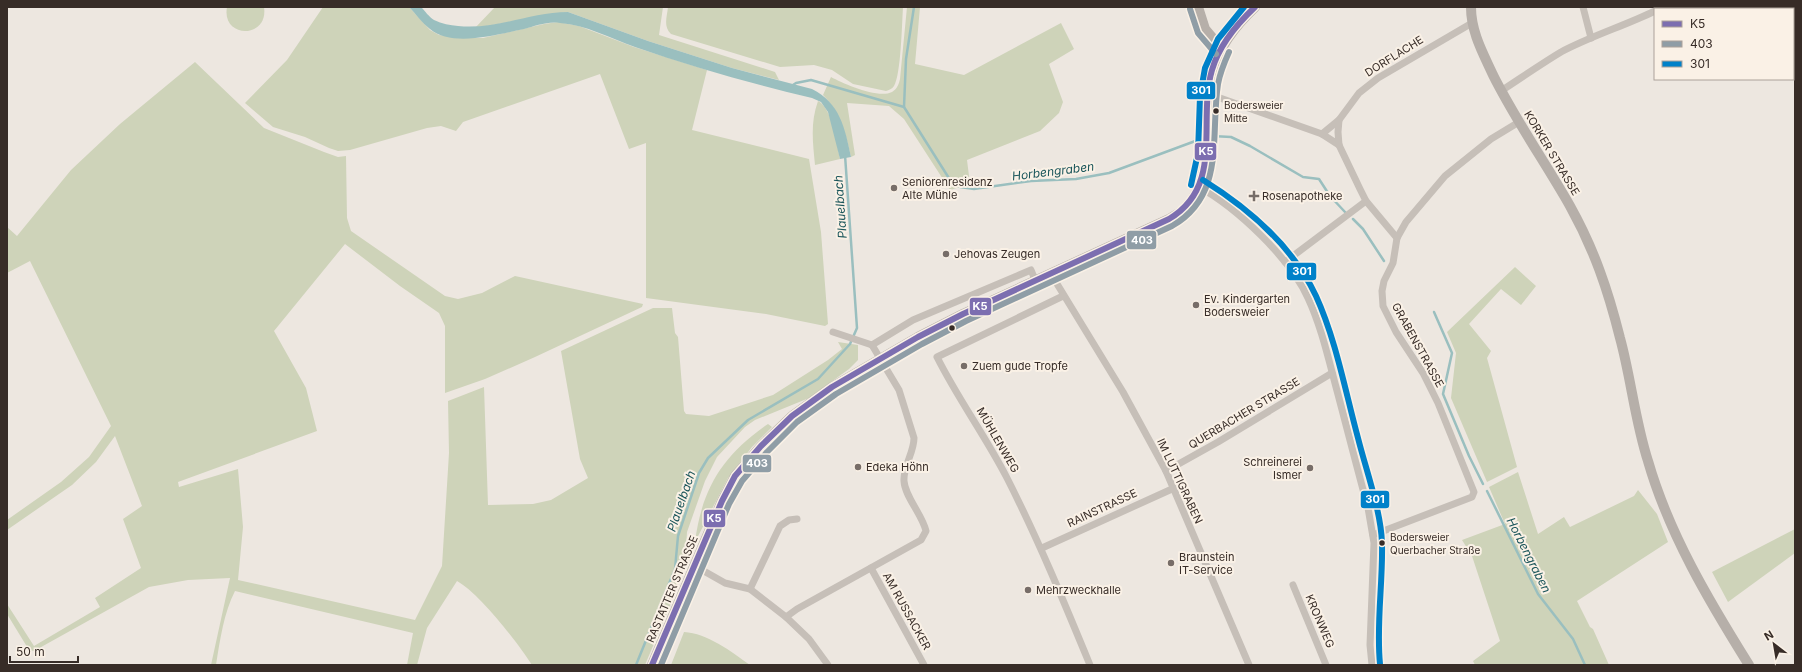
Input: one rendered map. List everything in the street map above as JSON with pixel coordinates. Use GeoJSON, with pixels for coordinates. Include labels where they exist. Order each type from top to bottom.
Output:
{"type":"FeatureCollection","features":[{"type":"Feature","properties":{"kind":"main road"},"geometry":{"type":"LineString","coordinates":[[1198,7],[1205,29],[1222,49]]}},
{"type":"Feature","properties":{"kind":"main road","name":"RASTATTER STRASSE"},"geometry":{"type":"LineString","coordinates":[[652,665],[735,476],[792,416],[832,387],[963,314],[1036,282],[1050,274],[1169,219],[1184,209],[1199,187],[1207,143],[1208,95],[1213,69],[1222,49],[1234,30],[1255,7]]}},
{"type":"Feature","properties":{"kind":"main road","name":"KORKER STRASSE"},"geometry":{"type":"LineString","coordinates":[[1471,7],[1472,23],[1477,40],[1501,91],[1569,205],[1588,240],[1599,265],[1620,338],[1636,415],[1648,462],[1675,535],[1708,598],[1749,665]]}},
{"type":"Feature","properties":{"kind":"street"},"geometry":{"type":"LineString","coordinates":[[1584,7],[1591,38]]}},
{"type":"Feature","properties":{"kind":"street"},"geometry":{"type":"LineString","coordinates":[[1501,91],[1561,53],[1591,38],[1625,26],[1654,12]]}},
{"type":"Feature","properties":{"kind":"street","name":"DORFLACHE"},"geometry":{"type":"LineString","coordinates":[[1322,134],[1339,120],[1359,93],[1378,78],[1472,23]]}},
{"type":"Feature","properties":{"kind":"street"},"geometry":{"type":"LineString","coordinates":[[1208,95],[1322,134],[1339,145]]}},
{"type":"Feature","properties":{"kind":"street"},"geometry":{"type":"LineString","coordinates":[[1339,120],[1339,145],[1366,201],[1397,238]]}},
{"type":"Feature","properties":{"kind":"street","name":"GRABENSTRASSE"},"geometry":{"type":"LineString","coordinates":[[1373,535],[1472,497],[1474,492],[1438,403],[1423,373],[1396,332],[1383,306],[1382,291],[1384,281],[1393,263],[1397,238],[1406,222],[1444,176],[1491,139],[1519,122]]}},
{"type":"Feature","properties":{"kind":"street"},"geometry":{"type":"LineString","coordinates":[[1199,187],[1216,197],[1237,213],[1285,262],[1308,297],[1322,335],[1368,508],[1373,535],[1373,589],[1370,664]]}},
{"type":"Feature","properties":{"kind":"street"},"geometry":{"type":"LineString","coordinates":[[1285,262],[1366,201]]}},
{"type":"Feature","properties":{"kind":"street"},"geometry":{"type":"LineString","coordinates":[[872,345],[913,320],[1031,270],[1036,282]]}},
{"type":"Feature","properties":{"kind":"street","name":"IM LUTTIGRABEN"},"geometry":{"type":"LineString","coordinates":[[1050,274],[1123,392],[1166,471],[1172,489],[1249,665]]}},
{"type":"Feature","properties":{"kind":"street","name":"MÜHLENWEG"},"geometry":{"type":"LineString","coordinates":[[1063,296],[937,357],[948,379],[984,434],[1042,548],[1090,665]]}},
{"type":"Feature","properties":{"kind":"street"},"geometry":{"type":"LineString","coordinates":[[833,332],[846,335],[872,345],[881,359]]}},
{"type":"Feature","properties":{"kind":"street","name":"AM RUSSACKER"},"geometry":{"type":"LineString","coordinates":[[786,617],[797,609],[921,540],[926,530],[923,520],[904,483],[904,473],[914,446],[914,438],[899,390],[881,359]]}},
{"type":"Feature","properties":{"kind":"street","name":"QUERBACHER STRASSE"},"geometry":{"type":"LineString","coordinates":[[1166,471],[1218,442],[1332,373]]}},
{"type":"Feature","properties":{"kind":"street","name":"RAINSTRASSE"},"geometry":{"type":"LineString","coordinates":[[1042,548],[1172,489]]}},
{"type":"Feature","properties":{"kind":"street"},"geometry":{"type":"LineString","coordinates":[[750,589],[780,526],[789,520],[797,519]]}},
{"type":"Feature","properties":{"kind":"street"},"geometry":{"type":"LineString","coordinates":[[695,566],[725,583],[750,589],[786,617],[809,639],[828,665]]}},
{"type":"Feature","properties":{"kind":"street","name":"AM RUSSACKER"},"geometry":{"type":"LineString","coordinates":[[871,568],[924,665]]}},
{"type":"Feature","properties":{"kind":"street","name":"KRONWEG"},"geometry":{"type":"LineString","coordinates":[[1293,585],[1326,665]]}},
{"type":"Feature","properties":{"kind":"green space"},"geometry":{"type":"Polygon","coordinates":[[[227,7],[264,7],[264,18],[253,30],[237,30],[231,25],[227,18],[227,7]]]}},
{"type":"Feature","properties":{"kind":"green space"},"geometry":{"type":"Polygon","coordinates":[[[323,7],[409,7],[430,30],[439,35],[465,38],[483,38],[558,22],[579,26],[634,47],[707,70],[692,130],[809,159],[821,232],[828,324],[825,326],[766,314],[646,298],[646,143],[629,149],[600,74],[463,122],[456,131],[441,126],[427,128],[350,150],[338,151],[305,137],[273,127],[245,103],[287,60],[323,7]]]}},
{"type":"Feature","properties":{"kind":"green space"},"geometry":{"type":"Polygon","coordinates":[[[495,7],[663,7],[659,35],[775,72],[779,80],[732,68],[648,41],[568,12],[475,28],[495,7]]]}},
{"type":"Feature","properties":{"kind":"green space"},"geometry":{"type":"Polygon","coordinates":[[[668,7],[903,7],[900,60],[896,80],[893,87],[886,91],[853,84],[832,70],[814,65],[780,67],[671,34],[666,25],[668,7]]]}},
{"type":"Feature","properties":{"kind":"green space"},"geometry":{"type":"Polygon","coordinates":[[[907,7],[920,7],[915,64],[964,75],[1061,23],[1074,49],[1049,64],[1063,102],[1059,113],[1040,131],[967,160],[970,184],[950,190],[904,119],[889,106],[847,103],[855,155],[851,157],[842,124],[834,109],[823,95],[831,77],[852,87],[878,94],[886,94],[895,89],[900,79],[907,7]]]}},
{"type":"Feature","properties":{"kind":"green space"},"geometry":{"type":"Polygon","coordinates":[[[195,62],[264,128],[338,157],[346,156],[347,218],[351,231],[445,296],[458,299],[482,293],[515,276],[643,304],[642,307],[535,357],[485,379],[445,393],[445,326],[439,313],[400,286],[345,244],[274,331],[306,388],[317,431],[178,482],[179,487],[238,469],[243,527],[238,580],[415,620],[442,566],[449,453],[448,401],[484,387],[488,505],[533,504],[551,500],[588,478],[580,459],[561,351],[653,308],[672,308],[675,333],[678,337],[684,411],[686,414],[709,416],[773,395],[828,360],[842,349],[838,342],[858,345],[858,360],[849,369],[809,398],[755,420],[745,427],[717,457],[705,481],[687,532],[685,563],[672,601],[645,665],[532,665],[508,632],[487,607],[466,587],[457,581],[427,628],[417,665],[407,665],[413,633],[235,591],[225,617],[216,665],[211,665],[230,578],[188,580],[149,587],[34,651],[29,650],[7,614],[7,604],[34,646],[100,607],[95,598],[141,568],[123,519],[142,506],[115,436],[96,462],[72,485],[7,530],[7,520],[61,482],[89,457],[111,426],[30,261],[7,273],[7,227],[17,236],[71,170],[120,124],[195,62]]]}},
{"type":"Feature","properties":{"kind":"green space"},"geometry":{"type":"Polygon","coordinates":[[[818,101],[823,105],[830,118],[840,159],[815,165],[813,125],[815,109],[818,101]]]}},
{"type":"Feature","properties":{"kind":"green space"},"geometry":{"type":"Polygon","coordinates":[[[1515,267],[1536,286],[1521,305],[1501,289],[1469,324],[1491,351],[1487,358],[1517,467],[1487,482],[1451,398],[1456,353],[1447,332],[1515,267]]]}},
{"type":"Feature","properties":{"kind":"green space"},"geometry":{"type":"Polygon","coordinates":[[[768,424],[772,427],[752,447],[728,478],[695,542],[703,505],[717,474],[739,448],[768,424]]]}},
{"type":"Feature","properties":{"kind":"green space"},"geometry":{"type":"Polygon","coordinates":[[[1518,472],[1538,534],[1564,517],[1570,527],[1634,496],[1638,490],[1657,514],[1668,542],[1577,601],[1590,627],[1593,629],[1609,665],[1475,665],[1473,661],[1500,641],[1472,556],[1462,540],[1505,524],[1489,487],[1518,472]]]}},
{"type":"Feature","properties":{"kind":"green space"},"geometry":{"type":"Polygon","coordinates":[[[1795,529],[1795,553],[1728,602],[1712,572],[1795,529]]]}},
{"type":"Feature","properties":{"kind":"green space"},"geometry":{"type":"Polygon","coordinates":[[[684,632],[693,633],[710,639],[750,665],[671,665],[684,632]]]}},
{"type":"Feature","properties":{"kind":"water"},"geometry":{"type":"Polygon","coordinates":[[[409,7],[421,7],[432,19],[449,25],[472,27],[486,26],[540,15],[568,12],[648,41],[732,68],[812,89],[829,101],[840,117],[851,157],[840,159],[828,112],[821,102],[812,98],[701,68],[635,47],[589,29],[570,24],[542,24],[476,38],[450,38],[439,35],[430,29],[409,7]]]}},
{"type":"Feature","properties":{"kind":"waterway","name":"Horbengraben"},"geometry":{"type":"LineString","coordinates":[[914,7],[906,59],[904,107],[952,183],[960,187],[974,189],[1031,181],[1076,179],[1109,173],[1198,140]]}},
{"type":"Feature","properties":{"kind":"waterway"},"geometry":{"type":"LineString","coordinates":[[793,85],[811,80],[904,107]]}},
{"type":"Feature","properties":{"kind":"waterway","name":"Horbengraben"},"geometry":{"type":"LineString","coordinates":[[1212,136],[1231,137],[1250,146],[1303,177],[1319,179],[1330,196],[1345,212]]}},
{"type":"Feature","properties":{"kind":"waterway","name":"Plauelbach"},"geometry":{"type":"LineString","coordinates":[[636,665],[675,569],[678,536],[699,473],[708,458],[748,420],[818,379],[850,344],[857,328],[845,155]]}},
{"type":"Feature","properties":{"kind":"waterway","name":"Horbengraben"},"geometry":{"type":"LineString","coordinates":[[1353,219],[1363,229],[1384,261]]}},
{"type":"Feature","properties":{"kind":"waterway","name":"Horbengraben"},"geometry":{"type":"LineString","coordinates":[[1434,312],[1452,353],[1443,394],[1469,456],[1483,484]]}},
{"type":"Feature","properties":{"kind":"waterway","name":"Horbengraben"},"geometry":{"type":"LineString","coordinates":[[1487,491],[1538,594],[1573,639],[1585,665]]}},
{"type":"Feature","properties":{"kind":"transit line","name":"301"},"geometry":{"type":"LineString","coordinates":[[1191,185],[1198,153],[1200,96],[1205,68],[1218,39],[1244,7]]}},
{"type":"Feature","properties":{"kind":"transit line","name":"K5"},"geometry":{"type":"LineString","coordinates":[[652,665],[722,501],[735,476],[761,446],[792,416],[832,387],[918,337],[963,314],[1169,219],[1186,205],[1197,189],[1203,171],[1206,151],[1208,90],[1215,61],[1229,36],[1255,7]]}},
{"type":"Feature","properties":{"kind":"transit line","name":"403"},"geometry":{"type":"LineString","coordinates":[[1190,9],[1198,33],[1216,54]]}},
{"type":"Feature","properties":{"kind":"transit line","name":"403"},"geometry":{"type":"LineString","coordinates":[[661,665],[729,504],[742,481],[767,452],[797,422],[836,394],[922,344],[966,321],[1172,226],[1189,213],[1201,198],[1208,181],[1214,144],[1218,84],[1222,68],[1229,52]]}},
{"type":"Feature","properties":{"kind":"transit line","name":"301"},"geometry":{"type":"LineString","coordinates":[[1203,180],[1220,191],[1252,216],[1282,245],[1306,278],[1323,313],[1340,366],[1379,518],[1382,543],[1382,574],[1379,619],[1380,664]]}},
{"type":"Feature","properties":{"kind":"place","name":"Bodersweier Mitte"},"geometry":{"type":"Point","coordinates":[1216,111]}},
{"type":"Feature","properties":{"kind":"place","name":"Seniorenresidenz Alte Mühle"},"geometry":{"type":"Point","coordinates":[894,188]}},
{"type":"Feature","properties":{"kind":"place","name":"Rosenapotheke"},"geometry":{"type":"Point","coordinates":[1254,196]}},
{"type":"Feature","properties":{"kind":"place","name":"Jehovas Zeugen"},"geometry":{"type":"Point","coordinates":[946,254]}},
{"type":"Feature","properties":{"kind":"place","name":"Ev. Kindergarten Bodersweier"},"geometry":{"type":"Point","coordinates":[1196,305]}},
{"type":"Feature","properties":{"kind":"place","name":"Zuem gude Tropfe"},"geometry":{"type":"Point","coordinates":[964,366]}},
{"type":"Feature","properties":{"kind":"place","name":"Edeka Höhn"},"geometry":{"type":"Point","coordinates":[858,467]}},
{"type":"Feature","properties":{"kind":"place","name":"Schreinerei Ismer"},"geometry":{"type":"Point","coordinates":[1310,468]}},
{"type":"Feature","properties":{"kind":"place","name":"Bodersweier Querbacher Straße"},"geometry":{"type":"Point","coordinates":[1382,543]}},
{"type":"Feature","properties":{"kind":"place","name":"Braunstein IT-Service"},"geometry":{"type":"Point","coordinates":[1171,563]}},
{"type":"Feature","properties":{"kind":"place","name":"Mehrzweckhalle"},"geometry":{"type":"Point","coordinates":[1028,590]}}]}
